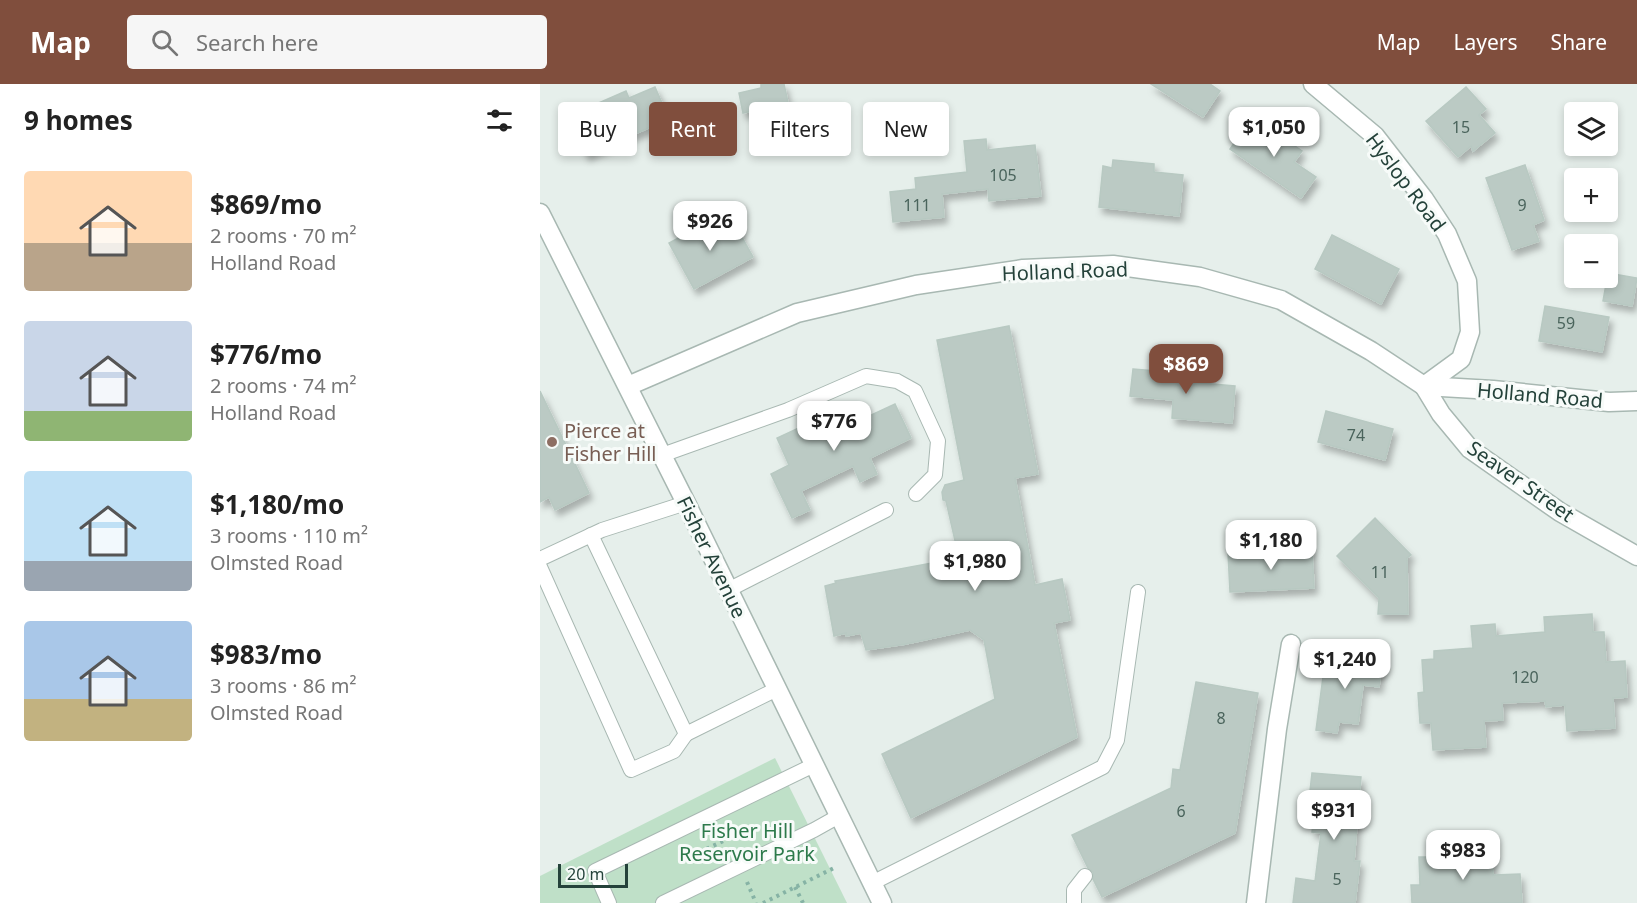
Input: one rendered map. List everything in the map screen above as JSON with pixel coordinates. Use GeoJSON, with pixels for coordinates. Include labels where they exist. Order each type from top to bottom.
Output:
{"type":"FeatureCollection","features":[{"type":"Feature","properties":{"kind":"street","name":"Hyslop Road"},"geometry":{"type":"LineString","coordinates":[[1313,84],[1375,136],[1424,199],[1447,234],[1467,281],[1470,332],[1461,359],[1424,386]]}},
{"type":"Feature","properties":{"kind":"street","name":"Fisher Avenue"},"geometry":{"type":"LineString","coordinates":[[540,213],[686,502],[882,903]]}},
{"type":"Feature","properties":{"kind":"street","name":"Holland Road"},"geometry":{"type":"LineString","coordinates":[[628,386],[797,313],[940,281],[1023,269],[1113,265],[1200,277],[1281,300],[1371,351],[1424,386],[1493,390],[1609,402],[1637,401]]}},
{"type":"Feature","properties":{"kind":"street","name":"Seaver Street"},"geometry":{"type":"LineString","coordinates":[[1424,386],[1441,414],[1470,449],[1560,512],[1637,556]]}},
{"type":"Feature","properties":{"kind":"street"},"geometry":{"type":"LineString","coordinates":[[1256,903],[1277,729],[1291,644]]}},
{"type":"Feature","properties":{"kind":"lane"},"geometry":{"type":"LineString","coordinates":[[662,455],[788,410],[866,376],[897,381],[915,391],[938,441],[934,475],[916,494]]}},
{"type":"Feature","properties":{"kind":"lane"},"geometry":{"type":"LineString","coordinates":[[540,560],[591,535],[686,502]]}},
{"type":"Feature","properties":{"kind":"lane"},"geometry":{"type":"LineString","coordinates":[[728,590],[886,510]]}},
{"type":"Feature","properties":{"kind":"lane"},"geometry":{"type":"LineString","coordinates":[[591,535],[686,734]]}},
{"type":"Feature","properties":{"kind":"lane"},"geometry":{"type":"LineString","coordinates":[[540,567],[631,770],[674,751],[686,734],[777,689]]}},
{"type":"Feature","properties":{"kind":"lane"},"geometry":{"type":"LineString","coordinates":[[872,883],[1103,767],[1117,740],[1138,592]]}},
{"type":"Feature","properties":{"kind":"lane"},"geometry":{"type":"LineString","coordinates":[[609,903],[595,871],[814,765]]}},
{"type":"Feature","properties":{"kind":"lane"},"geometry":{"type":"LineString","coordinates":[[663,903],[839,816]]}},
{"type":"Feature","properties":{"kind":"lane"},"geometry":{"type":"LineString","coordinates":[[1074,903],[1074,890],[1085,876]]}},
{"type":"Feature","properties":{"kind":"path"},"geometry":{"type":"LineString","coordinates":[[693,855],[739,834],[754,831]]}},
{"type":"Feature","properties":{"kind":"path"},"geometry":{"type":"LineString","coordinates":[[763,903],[834,868]]}},
{"type":"Feature","properties":{"kind":"path"},"geometry":{"type":"LineString","coordinates":[[745,879],[756,903]]}},
{"type":"Feature","properties":{"kind":"path"},"geometry":{"type":"LineString","coordinates":[[795,887],[802,903]]}},
{"type":"Feature","properties":{"kind":"green space","name":"Fisher Hill Reservoir Park"},"geometry":{"type":"Polygon","coordinates":[[[775,758],[847,903],[540,903],[540,876],[775,758]]]}},
{"type":"Feature","properties":{"kind":"building"},"geometry":{"type":"Polygon","coordinates":[[[761,84],[784,84],[788,102],[749,102],[749,112],[743,113],[739,93],[761,88],[761,84]]]}},
{"type":"Feature","properties":{"kind":"building"},"geometry":{"type":"Polygon","coordinates":[[[1151,84],[1210,84],[1220,91],[1203,117],[1151,84]]]}},
{"type":"Feature","properties":{"kind":"building"},"geometry":{"type":"Polygon","coordinates":[[[655,87],[662,102],[649,102],[649,128],[637,133],[637,102],[601,102],[626,91],[629,98],[655,87]]]}},
{"type":"Feature","properties":{"kind":"building"},"geometry":{"type":"Polygon","coordinates":[[[1466,87],[1486,109],[1479,115],[1495,133],[1473,151],[1471,146],[1458,157],[1426,121],[1466,87]]]}},
{"type":"Feature","properties":{"kind":"building"},"geometry":{"type":"Polygon","coordinates":[[[1249,121],[1273,138],[1276,133],[1302,151],[1294,162],[1316,177],[1301,198],[1230,149],[1249,121]]]}},
{"type":"Feature","properties":{"kind":"building"},"geometry":{"type":"Polygon","coordinates":[[[986,139],[987,150],[1035,145],[1041,196],[989,201],[988,189],[942,194],[944,217],[893,222],[890,192],[916,189],[915,178],[967,172],[964,141],[986,139]]]}},
{"type":"Feature","properties":{"kind":"building"},"geometry":{"type":"Polygon","coordinates":[[[1113,160],[1154,164],[1154,172],[1183,175],[1179,216],[1099,207],[1103,166],[1112,168],[1113,160]]]}},
{"type":"Feature","properties":{"kind":"building"},"geometry":{"type":"Polygon","coordinates":[[[1525,165],[1544,220],[1533,225],[1539,241],[1512,250],[1486,178],[1525,165]]]}},
{"type":"Feature","properties":{"kind":"building"},"geometry":{"type":"Polygon","coordinates":[[[733,221],[753,257],[694,289],[669,243],[706,223],[711,232],[733,221]]]}},
{"type":"Feature","properties":{"kind":"building"},"geometry":{"type":"Polygon","coordinates":[[[1332,235],[1399,269],[1381,304],[1315,269],[1332,235]]]}},
{"type":"Feature","properties":{"kind":"building"},"geometry":{"type":"Polygon","coordinates":[[[1618,275],[1637,278],[1632,306],[1603,301],[1605,288],[1618,288],[1618,275]]]}},
{"type":"Feature","properties":{"kind":"building"},"geometry":{"type":"Polygon","coordinates":[[[1545,306],[1609,317],[1602,352],[1539,341],[1545,306]]]}},
{"type":"Feature","properties":{"kind":"building"},"geometry":{"type":"Polygon","coordinates":[[[1009,326],[1038,474],[1015,478],[1035,585],[1062,579],[1070,620],[1054,623],[1077,737],[911,818],[882,754],[995,699],[984,640],[970,630],[866,650],[861,633],[834,636],[825,586],[836,583],[835,581],[959,558],[942,492],[945,485],[964,480],[937,340],[1009,326]]]}},
{"type":"Feature","properties":{"kind":"building"},"geometry":{"type":"Polygon","coordinates":[[[1133,369],[1202,375],[1201,383],[1235,386],[1232,423],[1172,418],[1173,400],[1130,396],[1133,369]]]}},
{"type":"Feature","properties":{"kind":"building","name":"Pierce at Fisher Hill"},"geometry":{"type":"Polygon","coordinates":[[[540,391],[589,493],[555,510],[549,497],[540,502],[540,391]]]}},
{"type":"Feature","properties":{"kind":"building"},"geometry":{"type":"Polygon","coordinates":[[[895,404],[911,438],[870,458],[877,474],[860,482],[853,466],[801,491],[810,510],[792,518],[771,474],[789,465],[777,438],[831,413],[839,430],[895,404]]]}},
{"type":"Feature","properties":{"kind":"building"},"geometry":{"type":"Polygon","coordinates":[[[1326,411],[1393,429],[1385,460],[1318,442],[1326,411]]]}},
{"type":"Feature","properties":{"kind":"building"},"geometry":{"type":"Polygon","coordinates":[[[1375,518],[1411,555],[1407,558],[1408,614],[1378,614],[1379,598],[1337,556],[1375,518]]]}},
{"type":"Feature","properties":{"kind":"building"},"geometry":{"type":"Polygon","coordinates":[[[1312,549],[1314,588],[1230,592],[1228,553],[1312,549]]]}},
{"type":"Feature","properties":{"kind":"building"},"geometry":{"type":"Polygon","coordinates":[[[1592,614],[1593,632],[1604,632],[1606,662],[1625,661],[1627,697],[1613,698],[1615,728],[1567,731],[1565,705],[1546,707],[1545,701],[1502,703],[1503,720],[1484,721],[1486,747],[1433,750],[1431,723],[1420,723],[1418,693],[1424,692],[1422,660],[1434,659],[1434,651],[1473,648],[1471,626],[1495,624],[1496,636],[1545,632],[1544,617],[1592,614]]]}},
{"type":"Feature","properties":{"kind":"building"},"geometry":{"type":"Polygon","coordinates":[[[1326,654],[1382,662],[1379,687],[1363,685],[1358,724],[1339,722],[1337,733],[1316,730],[1326,654]]]}},
{"type":"Feature","properties":{"kind":"building"},"geometry":{"type":"Polygon","coordinates":[[[1196,682],[1258,693],[1235,833],[1102,897],[1093,879],[1093,872],[1088,868],[1072,835],[1171,788],[1173,769],[1180,770],[1196,682]]]}},
{"type":"Feature","properties":{"kind":"building"},"geometry":{"type":"Polygon","coordinates":[[[1312,773],[1361,777],[1354,861],[1360,861],[1355,903],[1293,903],[1296,878],[1315,881],[1321,833],[1312,832],[1316,792],[1310,791],[1312,773]]]}},
{"type":"Feature","properties":{"kind":"building"},"geometry":{"type":"Polygon","coordinates":[[[1475,850],[1476,863],[1493,861],[1493,875],[1520,874],[1522,903],[1412,903],[1411,885],[1420,885],[1419,857],[1434,857],[1434,852],[1475,850]]]}},
{"type":"Feature","properties":{"kind":"place","name":"Pierce at Fisher Hill"},"geometry":{"type":"Point","coordinates":[552,442]}}]}
